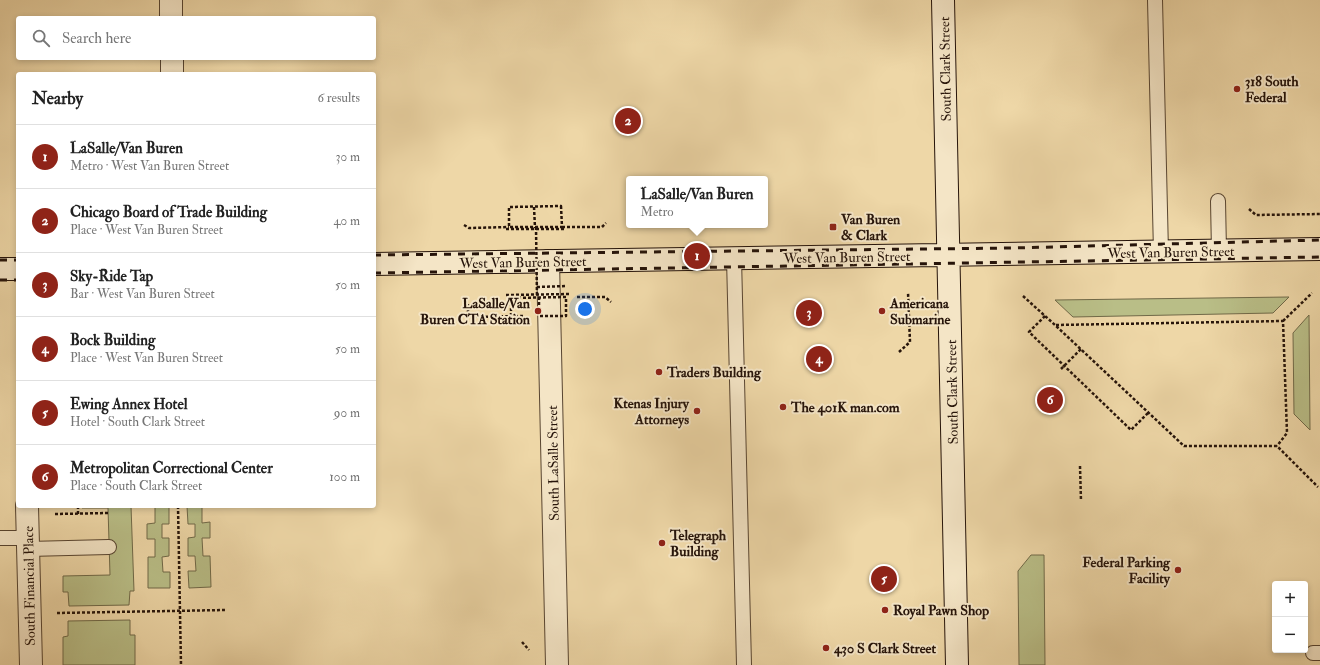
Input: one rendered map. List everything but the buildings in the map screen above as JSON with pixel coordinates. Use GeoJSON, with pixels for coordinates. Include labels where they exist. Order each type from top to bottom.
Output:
{"type":"FeatureCollection","features":[{"type":"Feature","properties":{"kind":"main road"},"geometry":{"type":"LineString","coordinates":[[171,0],[171,16]]}},
{"type":"Feature","properties":{"kind":"main road","name":"South Clark Street"},"geometry":{"type":"LineString","coordinates":[[943,0],[957,665]]}},
{"type":"Feature","properties":{"kind":"main road"},"geometry":{"type":"LineString","coordinates":[[172,60],[172,72]]}},
{"type":"Feature","properties":{"kind":"main road","name":"West Van Buren Street"},"geometry":{"type":"LineString","coordinates":[[376,264],[1320,249]]}},
{"type":"Feature","properties":{"kind":"main road","name":"South LaSalle Street"},"geometry":{"type":"LineString","coordinates":[[548,261],[557,665]]}},
{"type":"Feature","properties":{"kind":"main road"},"geometry":{"type":"LineString","coordinates":[[0,269],[16,269]]}},
{"type":"Feature","properties":{"kind":"main road","name":"South Financial Place"},"geometry":{"type":"LineString","coordinates":[[27,508],[31,665]]}},
{"type":"Feature","properties":{"kind":"lane"},"geometry":{"type":"LineString","coordinates":[[1155,0],[1160,252]]}},
{"type":"Feature","properties":{"kind":"lane"},"geometry":{"type":"LineString","coordinates":[[1218,201],[1219,251]]}},
{"type":"Feature","properties":{"kind":"lane"},"geometry":{"type":"LineString","coordinates":[[734,258],[744,665]]}},
{"type":"Feature","properties":{"kind":"lane"},"geometry":{"type":"LineString","coordinates":[[0,538],[28,544],[109,547]]}},
{"type":"Feature","properties":{"kind":"path"},"geometry":{"type":"LineString","coordinates":[[509,227],[509,207],[561,206],[562,227]]}},
{"type":"Feature","properties":{"kind":"path"},"geometry":{"type":"LineString","coordinates":[[534,207],[539,316],[566,316],[566,297]]}},
{"type":"Feature","properties":{"kind":"path"},"geometry":{"type":"LineString","coordinates":[[1249,209],[1256,215],[1320,214]]}},
{"type":"Feature","properties":{"kind":"path"},"geometry":{"type":"LineString","coordinates":[[506,229],[602,227],[606,222]]}},
{"type":"Feature","properties":{"kind":"path"},"geometry":{"type":"LineString","coordinates":[[464,225],[469,228],[509,227],[565,229]]}},
{"type":"Feature","properties":{"kind":"path"},"geometry":{"type":"LineString","coordinates":[[537,287],[567,286]]}},
{"type":"Feature","properties":{"kind":"path"},"geometry":{"type":"LineString","coordinates":[[899,352],[910,342],[908,292]]}},
{"type":"Feature","properties":{"kind":"path"},"geometry":{"type":"LineString","coordinates":[[1055,325],[1283,321],[1312,293]]}},
{"type":"Feature","properties":{"kind":"path"},"geometry":{"type":"LineString","coordinates":[[468,304],[468,317],[511,316],[511,298],[570,294]]}},
{"type":"Feature","properties":{"kind":"path"},"geometry":{"type":"LineString","coordinates":[[506,295],[605,297],[611,302]]}},
{"type":"Feature","properties":{"kind":"path"},"geometry":{"type":"LineString","coordinates":[[1023,296],[1184,446],[1276,446],[1318,486]]}},
{"type":"Feature","properties":{"kind":"path"},"geometry":{"type":"LineString","coordinates":[[1045,316],[1029,332],[1131,430],[1148,413]]}},
{"type":"Feature","properties":{"kind":"path"},"geometry":{"type":"LineString","coordinates":[[1276,446],[1287,433],[1283,321]]}},
{"type":"Feature","properties":{"kind":"path"},"geometry":{"type":"LineString","coordinates":[[1061,369],[1081,349]]}},
{"type":"Feature","properties":{"kind":"path"},"geometry":{"type":"LineString","coordinates":[[1080,466],[1081,501]]}},
{"type":"Feature","properties":{"kind":"path"},"geometry":{"type":"LineString","coordinates":[[78,508],[78,514]]}},
{"type":"Feature","properties":{"kind":"path"},"geometry":{"type":"LineString","coordinates":[[178,508],[181,665]]}},
{"type":"Feature","properties":{"kind":"path"},"geometry":{"type":"LineString","coordinates":[[55,514],[109,513]]}},
{"type":"Feature","properties":{"kind":"path"},"geometry":{"type":"LineString","coordinates":[[57,613],[226,610]]}},
{"type":"Feature","properties":{"kind":"green space"},"geometry":{"type":"Polygon","coordinates":[[[1289,297],[1273,313],[1073,317],[1055,300],[1289,297]]]}},
{"type":"Feature","properties":{"kind":"green space"},"geometry":{"type":"Polygon","coordinates":[[[1309,315],[1310,430],[1294,414],[1293,333],[1309,315]]]}},
{"type":"Feature","properties":{"kind":"green space"},"geometry":{"type":"Polygon","coordinates":[[[108,508],[131,508],[134,591],[130,591],[129,605],[69,606],[68,592],[63,592],[63,576],[110,575],[108,508]]]}},
{"type":"Feature","properties":{"kind":"green space"},"geometry":{"type":"Polygon","coordinates":[[[155,508],[169,508],[169,524],[162,524],[162,538],[169,538],[169,556],[162,557],[163,572],[170,572],[170,588],[148,588],[148,557],[155,557],[155,539],[147,539],[147,524],[155,523],[155,508]]]}},
{"type":"Feature","properties":{"kind":"green space"},"geometry":{"type":"Polygon","coordinates":[[[187,508],[202,508],[202,523],[210,522],[210,538],[202,538],[203,556],[210,556],[211,587],[189,588],[188,571],[196,571],[195,556],[188,556],[188,538],[195,537],[195,524],[188,524],[187,508]]]}},
{"type":"Feature","properties":{"kind":"green space"},"geometry":{"type":"Polygon","coordinates":[[[1031,555],[1044,555],[1045,665],[1019,665],[1018,571],[1031,555]]]}},
{"type":"Feature","properties":{"kind":"green space"},"geometry":{"type":"Polygon","coordinates":[[[130,620],[130,635],[135,635],[135,665],[63,665],[63,637],[68,636],[68,621],[130,620]]]}},
{"type":"Feature","properties":{"kind":"railway"},"geometry":{"type":"LineString","coordinates":[[376,255],[1013,248],[1320,240]]}},
{"type":"Feature","properties":{"kind":"railway"},"geometry":{"type":"LineString","coordinates":[[376,273],[1320,257]]}},
{"type":"Feature","properties":{"kind":"railway"},"geometry":{"type":"LineString","coordinates":[[0,260],[16,260]]}},
{"type":"Feature","properties":{"kind":"railway"},"geometry":{"type":"LineString","coordinates":[[0,280],[16,280]]}},
{"type":"Feature","properties":{"kind":"place","name":"318 South Federal"},"geometry":{"type":"Point","coordinates":[1237,89]}},
{"type":"Feature","properties":{"kind":"place","name":"Chicago Board of Trade Building"},"geometry":{"type":"Point","coordinates":[628,121]}},
{"type":"Feature","properties":{"kind":"place","name":"Van Buren & Clark"},"geometry":{"type":"Point","coordinates":[833,227]}},
{"type":"Feature","properties":{"kind":"place","name":"LaSalle/Van Buren"},"geometry":{"type":"Point","coordinates":[697,256]}},
{"type":"Feature","properties":{"kind":"place","name":"LaSalle/Van Buren CTA Station"},"geometry":{"type":"Point","coordinates":[538,311]}},
{"type":"Feature","properties":{"kind":"place","name":"Americana Submarine"},"geometry":{"type":"Point","coordinates":[882,311]}},
{"type":"Feature","properties":{"kind":"place","name":"Sky-Ride Tap"},"geometry":{"type":"Point","coordinates":[809,313]}},
{"type":"Feature","properties":{"kind":"place","name":"Bock Building"},"geometry":{"type":"Point","coordinates":[819,359]}},
{"type":"Feature","properties":{"kind":"place","name":"Traders Building"},"geometry":{"type":"Point","coordinates":[659,372]}},
{"type":"Feature","properties":{"kind":"place","name":"Metropolitan Correctional Center"},"geometry":{"type":"Point","coordinates":[1050,400]}},
{"type":"Feature","properties":{"kind":"place","name":"The 401K man.com"},"geometry":{"type":"Point","coordinates":[783,407]}},
{"type":"Feature","properties":{"kind":"place","name":"Ktenas Injury Attorneys"},"geometry":{"type":"Point","coordinates":[697,411]}},
{"type":"Feature","properties":{"kind":"place","name":"Telegraph Building"},"geometry":{"type":"Point","coordinates":[662,543]}},
{"type":"Feature","properties":{"kind":"place","name":"Federal Parking Facility"},"geometry":{"type":"Point","coordinates":[1178,570]}},
{"type":"Feature","properties":{"kind":"place","name":"Ewing Annex Hotel"},"geometry":{"type":"Point","coordinates":[884,579]}},
{"type":"Feature","properties":{"kind":"place","name":"Royal Pawn Shop"},"geometry":{"type":"Point","coordinates":[885,610]}},
{"type":"Feature","properties":{"kind":"place","name":"430 S Clark Street"},"geometry":{"type":"Point","coordinates":[826,648]}}]}
